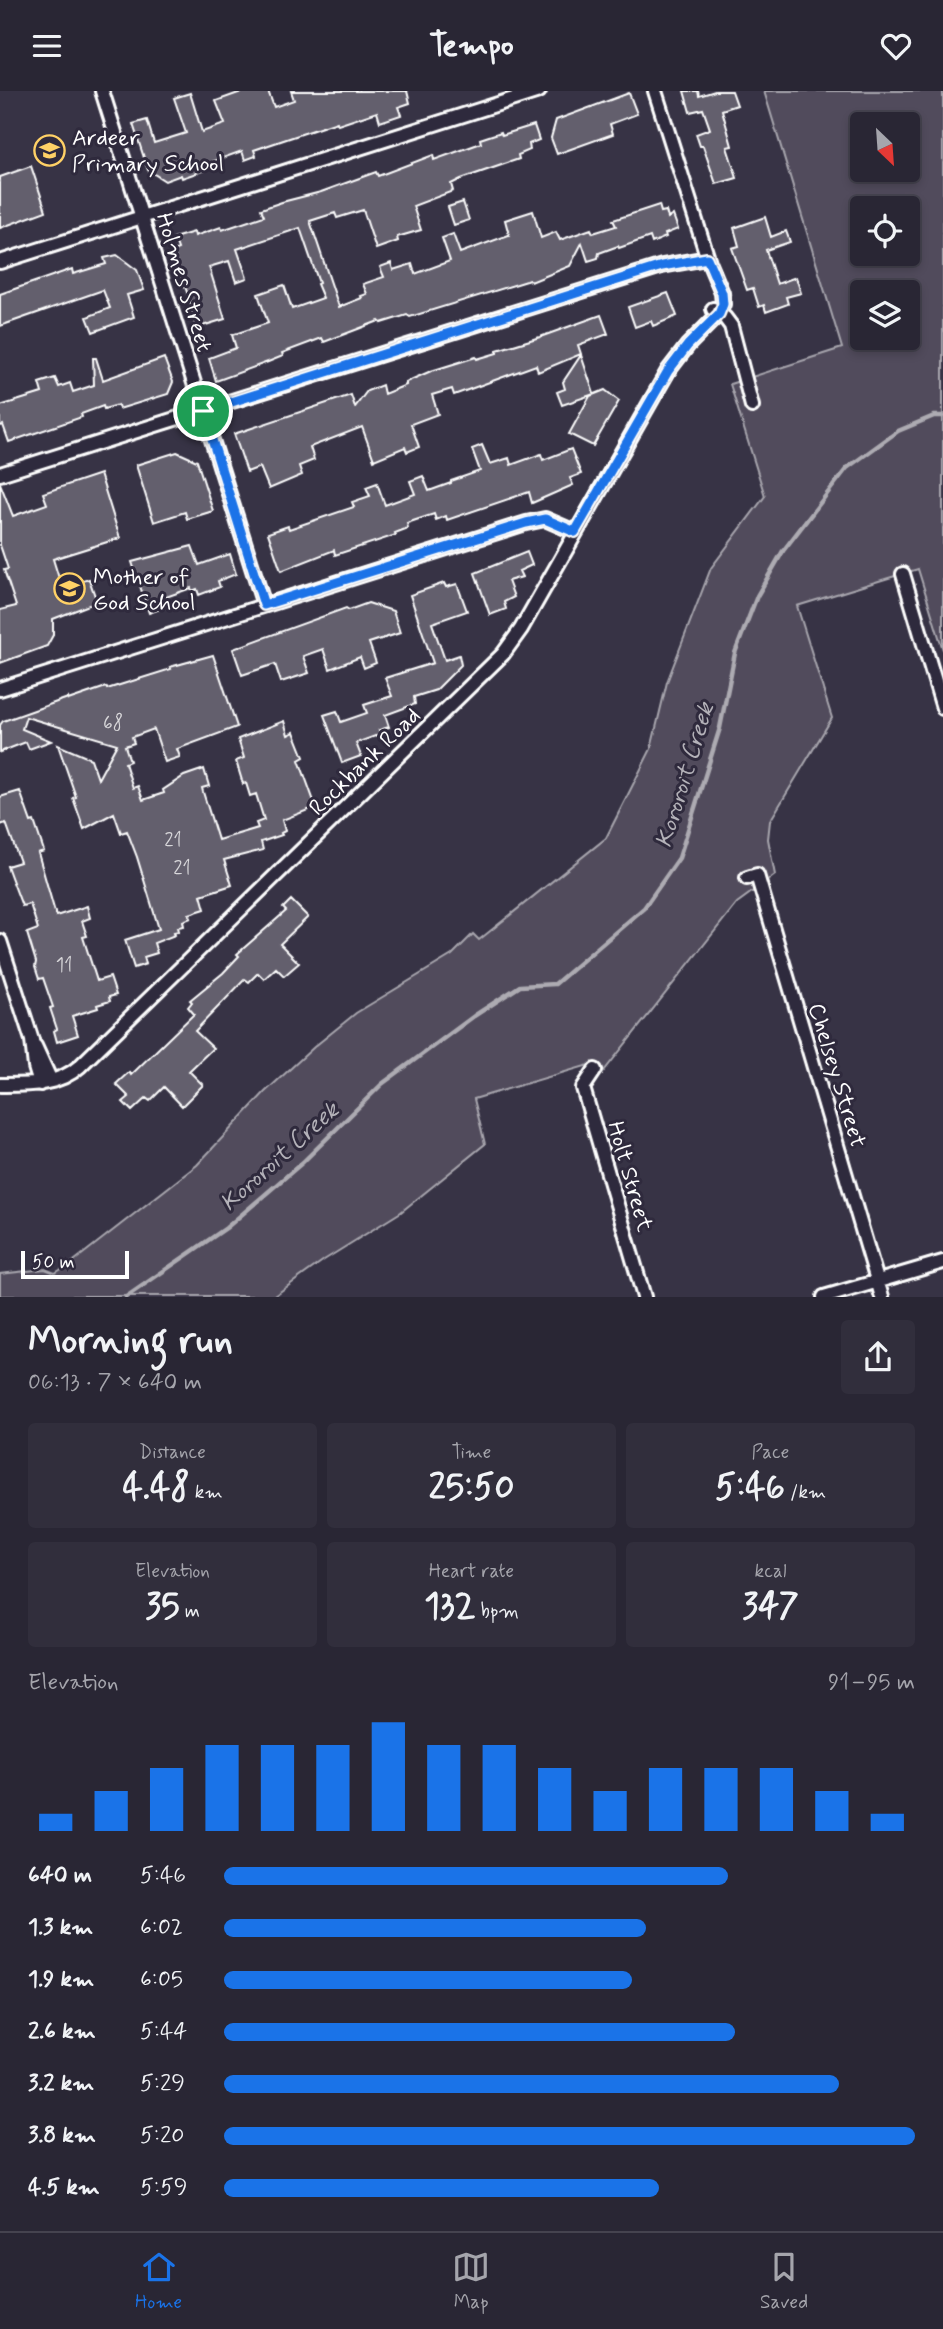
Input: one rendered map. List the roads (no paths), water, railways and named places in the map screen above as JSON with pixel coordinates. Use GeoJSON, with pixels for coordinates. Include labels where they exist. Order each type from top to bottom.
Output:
{"type":"FeatureCollection","features":[{"type":"Feature","properties":{"kind":"street","name":"Holmes Street"},"geometry":{"type":"LineString","coordinates":[[102,91],[264,605]]}},
{"type":"Feature","properties":{"kind":"street"},"geometry":{"type":"LineString","coordinates":[[0,262],[539,91]]}},
{"type":"Feature","properties":{"kind":"street"},"geometry":{"type":"LineString","coordinates":[[654,91],[706,255],[716,311],[731,326],[752,406]]}},
{"type":"Feature","properties":{"kind":"street"},"geometry":{"type":"LineString","coordinates":[[0,474],[662,266],[706,255]]}},
{"type":"Feature","properties":{"kind":"street","name":"Rockbank Road"},"geometry":{"type":"LineString","coordinates":[[0,1086],[46,1082],[73,1073],[503,654],[521,629],[668,371],[672,356],[683,339],[716,311]]}},
{"type":"Feature","properties":{"kind":"street"},"geometry":{"type":"LineString","coordinates":[[0,689],[526,523],[545,519],[575,532]]}},
{"type":"Feature","properties":{"kind":"street"},"geometry":{"type":"LineString","coordinates":[[903,574],[943,708]]}},
{"type":"Feature","properties":{"kind":"street","name":"Chelsey Street"},"geometry":{"type":"LineString","coordinates":[[747,878],[757,875],[883,1297]]}},
{"type":"Feature","properties":{"kind":"street"},"geometry":{"type":"LineString","coordinates":[[0,941],[46,1082]]}},
{"type":"Feature","properties":{"kind":"street","name":"Holt Street"},"geometry":{"type":"LineString","coordinates":[[595,1070],[583,1089],[644,1297]]}},
{"type":"Feature","properties":{"kind":"street"},"geometry":{"type":"LineString","coordinates":[[824,1297],[943,1262]]}},
{"type":"Feature","properties":{"kind":"waterway","name":"Kororoit Creek"},"geometry":{"type":"LineString","coordinates":[[126,1297],[226,1228],[303,1162],[382,1084],[474,1016],[520,986],[555,984],[644,908],[679,858],[720,728],[735,653],[757,596],[783,551],[847,468],[898,431],[934,416],[943,416]]}},
{"type":"Feature","properties":{"kind":"place","name":"Ardeer Primary School"},"geometry":{"type":"Point","coordinates":[49,150]}},
{"type":"Feature","properties":{"kind":"place","name":"Mother of God School"},"geometry":{"type":"Point","coordinates":[70,589]}}]}
